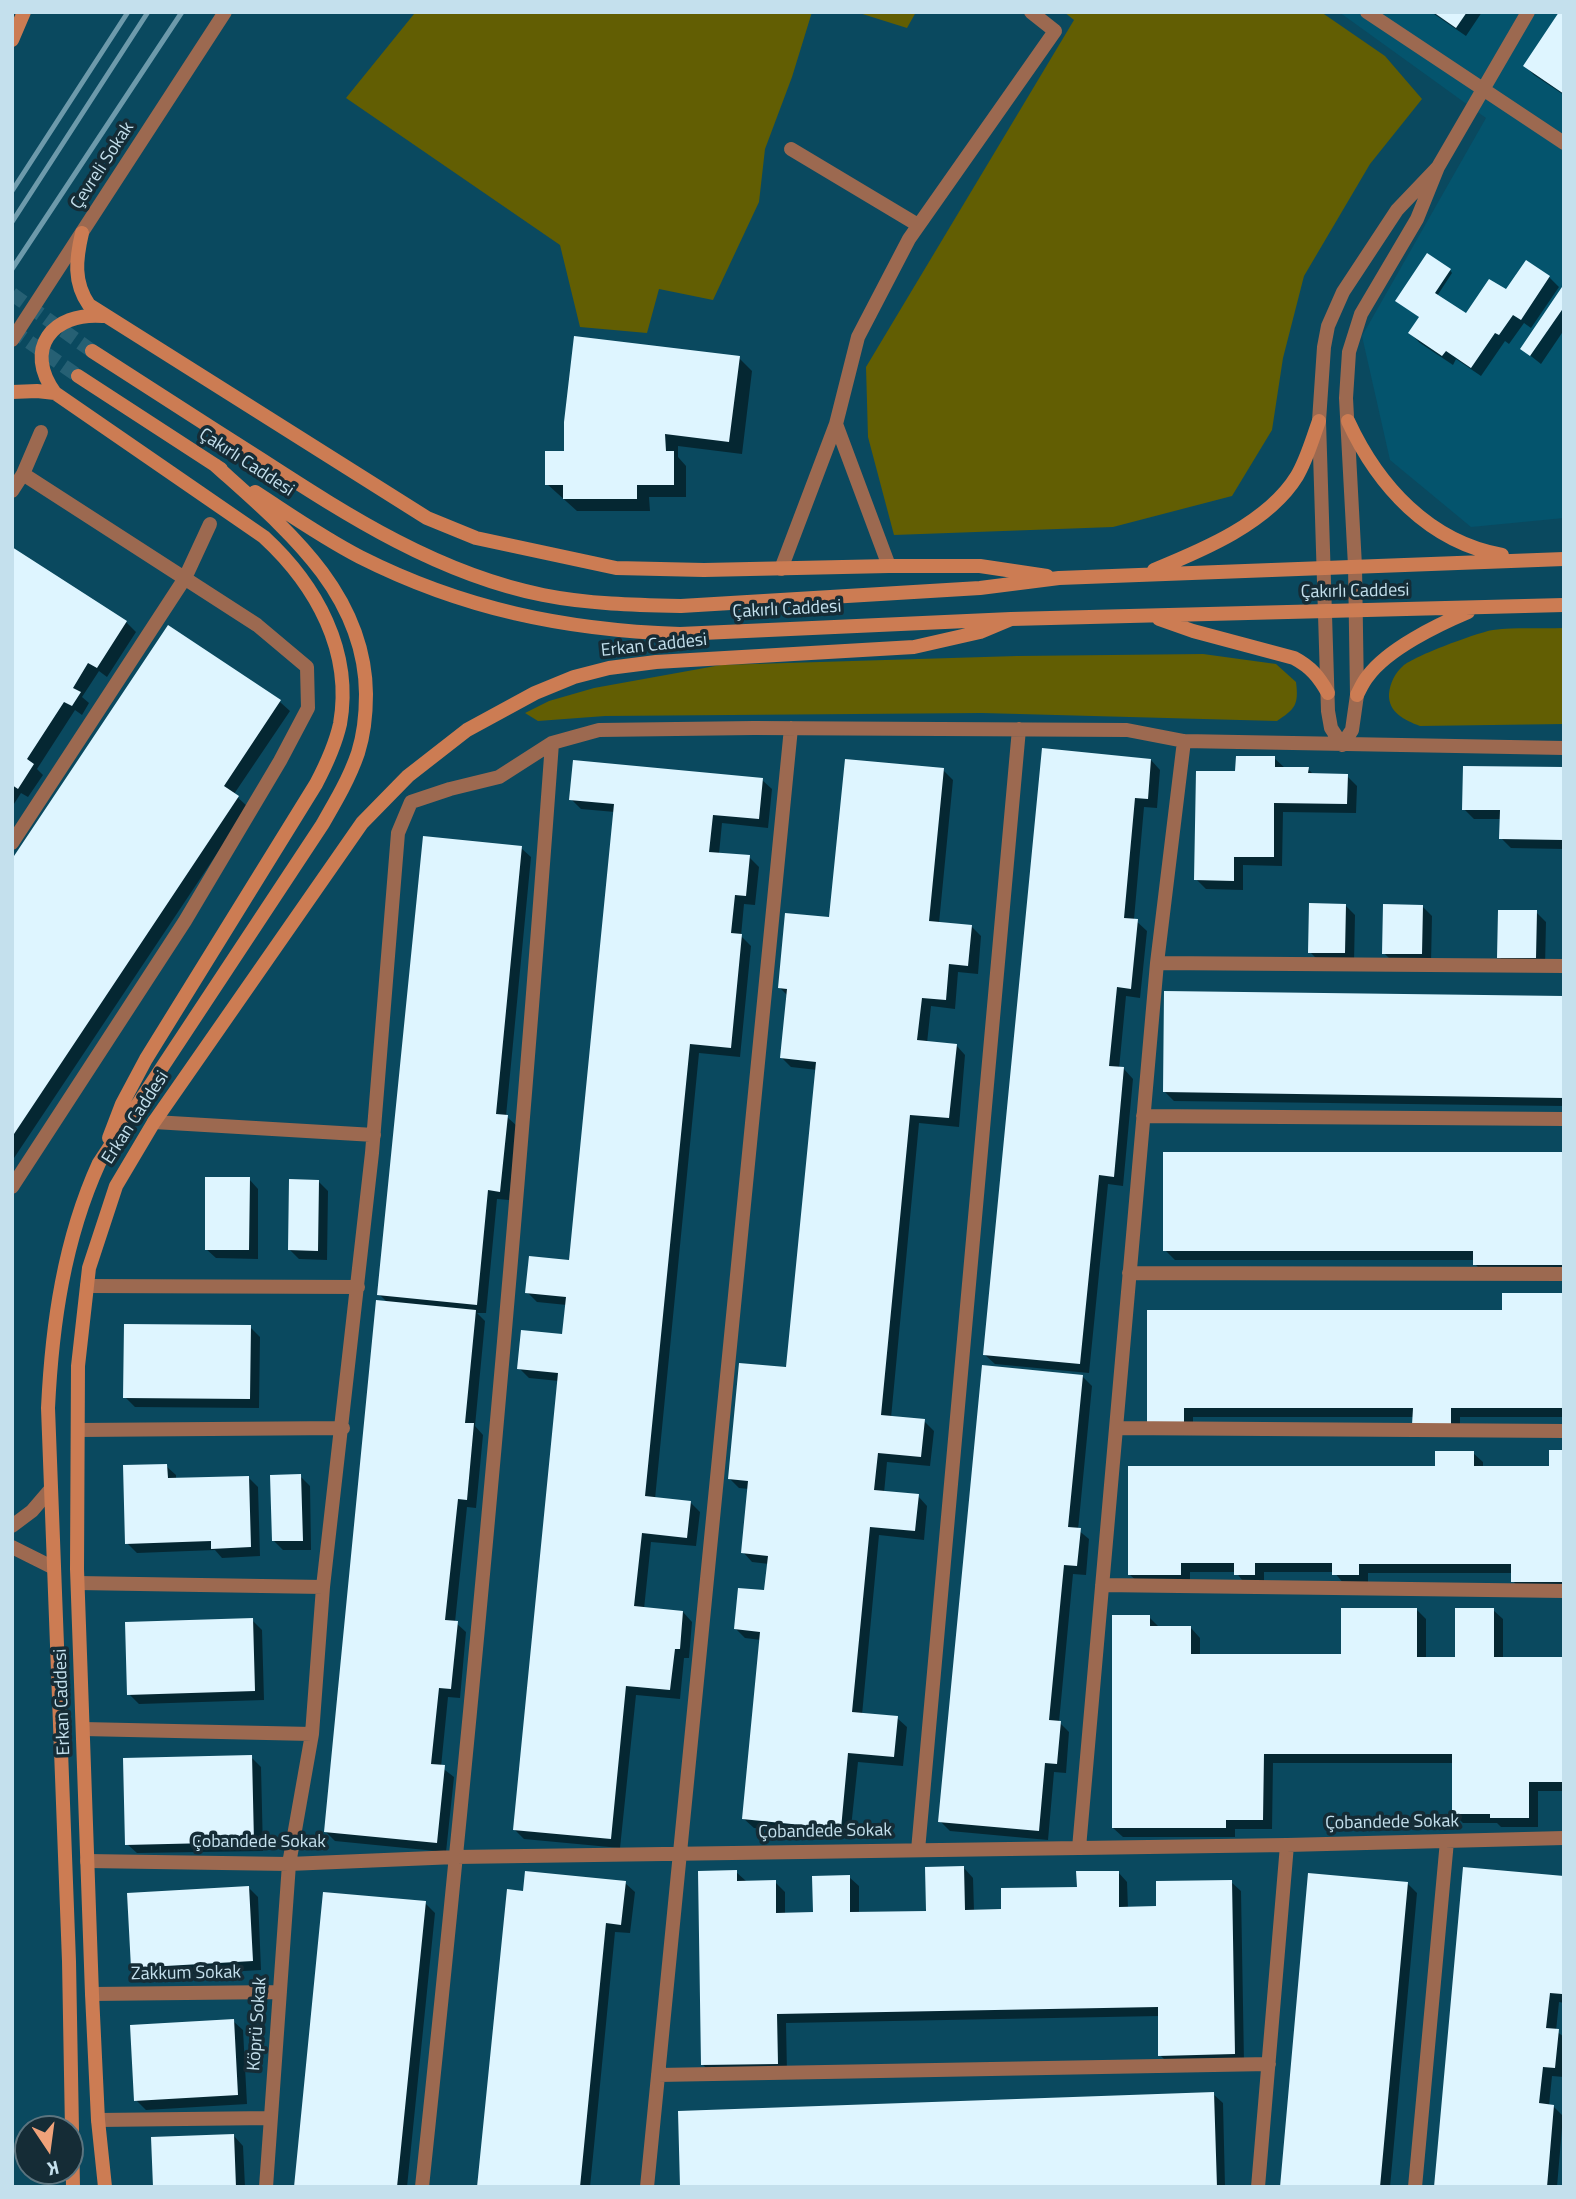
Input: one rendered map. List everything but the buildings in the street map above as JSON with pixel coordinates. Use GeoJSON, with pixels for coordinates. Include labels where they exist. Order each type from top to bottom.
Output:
{"type":"FeatureCollection","features":[{"type":"Feature","properties":{"kind":"main road"},"geometry":{"type":"LineString","coordinates":[[12,40],[24,12]]}},
{"type":"Feature","properties":{"kind":"main road"},"geometry":{"type":"LineString","coordinates":[[82,233],[76,276],[81,294],[89,305],[427,518],[476,538],[616,568],[980,566],[1059,578]]}},
{"type":"Feature","properties":{"kind":"main road"},"geometry":{"type":"LineString","coordinates":[[99,1163],[122,1104],[146,1059],[316,784],[332,752],[342,700],[342,675],[336,647],[310,589],[290,561],[264,537],[55,393],[44,374],[42,362],[43,346],[50,333],[62,322],[75,316],[104,316]]}},
{"type":"Feature","properties":{"kind":"main road","name":"Çakırlı Caddesi"},"geometry":{"type":"LineString","coordinates":[[92,351],[375,531],[457,568],[544,595],[638,606],[681,606],[980,588],[1059,578],[1564,559]]}},
{"type":"Feature","properties":{"kind":"main road","name":"Çakırlı Caddesi"},"geometry":{"type":"LineString","coordinates":[[78,376],[316,532],[360,557],[491,609],[589,629],[680,634],[1011,619],[1564,605]]}},
{"type":"Feature","properties":{"kind":"main road"},"geometry":{"type":"LineString","coordinates":[[12,392],[55,393]]}},
{"type":"Feature","properties":{"kind":"main road"},"geometry":{"type":"LineString","coordinates":[[1145,574],[1225,538],[1262,512],[1296,478],[1306,459],[1319,421]]}},
{"type":"Feature","properties":{"kind":"main road"},"geometry":{"type":"LineString","coordinates":[[1348,421],[1383,481],[1426,523],[1451,540],[1485,552],[1528,560]]}},
{"type":"Feature","properties":{"kind":"main road","name":"Erkan Caddesi"},"geometry":{"type":"LineString","coordinates":[[73,2187],[69,1961],[50,1490],[50,1376],[60,1287],[76,1222],[99,1163],[344,788],[359,751],[366,713],[366,673],[357,635],[341,597],[291,535],[215,465]]}},
{"type":"Feature","properties":{"kind":"main road"},"geometry":{"type":"LineString","coordinates":[[1357,695],[1368,676],[1394,653],[1434,628],[1478,608]]}},
{"type":"Feature","properties":{"kind":"main road"},"geometry":{"type":"LineString","coordinates":[[1150,615],[1193,631],[1294,658],[1308,666],[1319,677],[1328,693]]}},
{"type":"Feature","properties":{"kind":"main road","name":"Erkan Caddesi"},"geometry":{"type":"LineString","coordinates":[[105,2187],[98,2120],[87,1861],[78,1583],[78,1366],[89,1268],[116,1186],[154,1122],[362,823],[384,798],[433,754],[488,717],[574,677],[609,668],[656,662],[914,647],[970,635],[1011,619]]}},
{"type":"Feature","properties":{"kind":"street","name":"Çevreli Sokak"},"geometry":{"type":"LineString","coordinates":[[12,340],[225,12]]}},
{"type":"Feature","properties":{"kind":"street"},"geometry":{"type":"LineString","coordinates":[[781,569],[836,424],[858,337],[918,225],[1055,31],[1031,12]]}},
{"type":"Feature","properties":{"kind":"street"},"geometry":{"type":"LineString","coordinates":[[1367,12],[1564,144]]}},
{"type":"Feature","properties":{"kind":"street"},"geometry":{"type":"LineString","coordinates":[[1342,744],[1352,730],[1357,695],[1355,566],[1346,376],[1349,352],[1354,333],[1374,291],[1416,219],[1437,167],[1528,12]]}},
{"type":"Feature","properties":{"kind":"street"},"geometry":{"type":"LineString","coordinates":[[790,149],[918,225]]}},
{"type":"Feature","properties":{"kind":"street"},"geometry":{"type":"LineString","coordinates":[[1342,744],[1331,728],[1322,567],[1319,421],[1321,369],[1328,326],[1343,292],[1397,210],[1437,167]]}},
{"type":"Feature","properties":{"kind":"street"},"geometry":{"type":"LineString","coordinates":[[836,424],[889,566]]}},
{"type":"Feature","properties":{"kind":"street"},"geometry":{"type":"LineString","coordinates":[[12,491],[23,474],[41,432]]}},
{"type":"Feature","properties":{"kind":"street"},"geometry":{"type":"LineString","coordinates":[[12,1187],[185,921],[280,761],[308,708],[307,667],[257,625],[23,474]]}},
{"type":"Feature","properties":{"kind":"street"},"geometry":{"type":"LineString","coordinates":[[12,843],[185,578],[210,524]]}},
{"type":"Feature","properties":{"kind":"street"},"geometry":{"type":"LineString","coordinates":[[647,2187],[791,728]]}},
{"type":"Feature","properties":{"kind":"street"},"geometry":{"type":"LineString","coordinates":[[422,2187],[482,1605],[529,1061],[552,743],[599,730],[1019,729],[1127,730],[1184,741],[1564,748]]}},
{"type":"Feature","properties":{"kind":"street"},"geometry":{"type":"LineString","coordinates":[[918,1850],[1019,729]]}},
{"type":"Feature","properties":{"kind":"street"},"geometry":{"type":"LineString","coordinates":[[1079,1848],[1157,962],[1184,741]]}},
{"type":"Feature","properties":{"kind":"street","name":"Köprü Sokak"},"geometry":{"type":"LineString","coordinates":[[266,2187],[289,1864],[312,1734],[323,1587],[374,1135],[398,833],[411,802],[450,789],[499,778],[552,743]]}},
{"type":"Feature","properties":{"kind":"street"},"geometry":{"type":"LineString","coordinates":[[1157,962],[1564,966]]}},
{"type":"Feature","properties":{"kind":"street"},"geometry":{"type":"LineString","coordinates":[[1143,1116],[1564,1119]]}},
{"type":"Feature","properties":{"kind":"street"},"geometry":{"type":"LineString","coordinates":[[154,1122],[374,1135]]}},
{"type":"Feature","properties":{"kind":"street"},"geometry":{"type":"LineString","coordinates":[[1129,1273],[1564,1274]]}},
{"type":"Feature","properties":{"kind":"street"},"geometry":{"type":"LineString","coordinates":[[87,1286],[358,1287]]}},
{"type":"Feature","properties":{"kind":"street"},"geometry":{"type":"LineString","coordinates":[[78,1430],[343,1428]]}},
{"type":"Feature","properties":{"kind":"street"},"geometry":{"type":"LineString","coordinates":[[1116,1428],[1564,1431]]}},
{"type":"Feature","properties":{"kind":"street"},"geometry":{"type":"LineString","coordinates":[[12,1526],[32,1511],[50,1490]]}},
{"type":"Feature","properties":{"kind":"street"},"geometry":{"type":"LineString","coordinates":[[12,1547],[54,1568]]}},
{"type":"Feature","properties":{"kind":"street"},"geometry":{"type":"LineString","coordinates":[[78,1583],[323,1587]]}},
{"type":"Feature","properties":{"kind":"street"},"geometry":{"type":"LineString","coordinates":[[1102,1585],[1564,1591]]}},
{"type":"Feature","properties":{"kind":"street"},"geometry":{"type":"LineString","coordinates":[[83,1728],[312,1734]]}},
{"type":"Feature","properties":{"kind":"street","name":"Çobandede Sokak"},"geometry":{"type":"LineString","coordinates":[[87,1861],[289,1864],[456,1857],[1287,1845],[1564,1838]]}},
{"type":"Feature","properties":{"kind":"street"},"geometry":{"type":"LineString","coordinates":[[1415,2187],[1447,1841]]}},
{"type":"Feature","properties":{"kind":"street"},"geometry":{"type":"LineString","coordinates":[[1258,2187],[1287,1845]]}},
{"type":"Feature","properties":{"kind":"street","name":"Zakkum Sokak"},"geometry":{"type":"LineString","coordinates":[[92,1994],[280,1992]]}},
{"type":"Feature","properties":{"kind":"street"},"geometry":{"type":"LineString","coordinates":[[658,2075],[1269,2064]]}},
{"type":"Feature","properties":{"kind":"street"},"geometry":{"type":"LineString","coordinates":[[98,2120],[271,2118]]}},
{"type":"Feature","properties":{"kind":"shaded area"},"geometry":{"type":"Polygon","coordinates":[[[410,12],[812,12],[792,77],[765,149],[759,202],[713,300],[659,289],[647,333],[580,327],[560,245],[346,98],[414,14],[410,12]]]}},
{"type":"Feature","properties":{"kind":"shaded area"},"geometry":{"type":"Polygon","coordinates":[[[856,12],[916,12],[907,28],[856,12]]]}},
{"type":"Feature","properties":{"kind":"shaded area"},"geometry":{"type":"Polygon","coordinates":[[[1064,12],[1321,12],[1385,56],[1422,99],[1370,164],[1304,276],[1283,358],[1272,430],[1232,496],[1113,527],[894,535],[868,437],[866,367],[1074,20],[1064,12]]]}},
{"type":"Feature","properties":{"kind":"shaded area"},"geometry":{"type":"Polygon","coordinates":[[[1339,12],[1564,12],[1564,518],[1471,527],[1390,460],[1362,336],[1486,118],[1339,12]]]}},
{"type":"Feature","properties":{"kind":"shaded area"},"geometry":{"type":"Polygon","coordinates":[[[1564,628],[1564,724],[1420,726],[1403,718],[1391,706],[1390,686],[1395,675],[1403,666],[1420,656],[1493,630],[1564,628]]]}},
{"type":"Feature","properties":{"kind":"shaded area"},"geometry":{"type":"Polygon","coordinates":[[[1203,654],[1276,664],[1296,682],[1297,696],[1294,706],[1277,721],[982,713],[605,716],[538,721],[525,713],[549,701],[594,688],[721,665],[1017,656],[1203,654]]]}},
{"type":"Feature","properties":{"kind":"tunnel"},"geometry":{"type":"LineString","coordinates":[[12,294],[92,351]]}},
{"type":"Feature","properties":{"kind":"tunnel"},"geometry":{"type":"LineString","coordinates":[[12,330],[78,376]]}},
{"type":"Feature","properties":{"kind":"railway"},"geometry":{"type":"LineString","coordinates":[[12,191],[128,12]]}},
{"type":"Feature","properties":{"kind":"railway"},"geometry":{"type":"LineString","coordinates":[[12,222],[148,12]]}},
{"type":"Feature","properties":{"kind":"railway"},"geometry":{"type":"LineString","coordinates":[[12,269],[182,12]]}}]}
